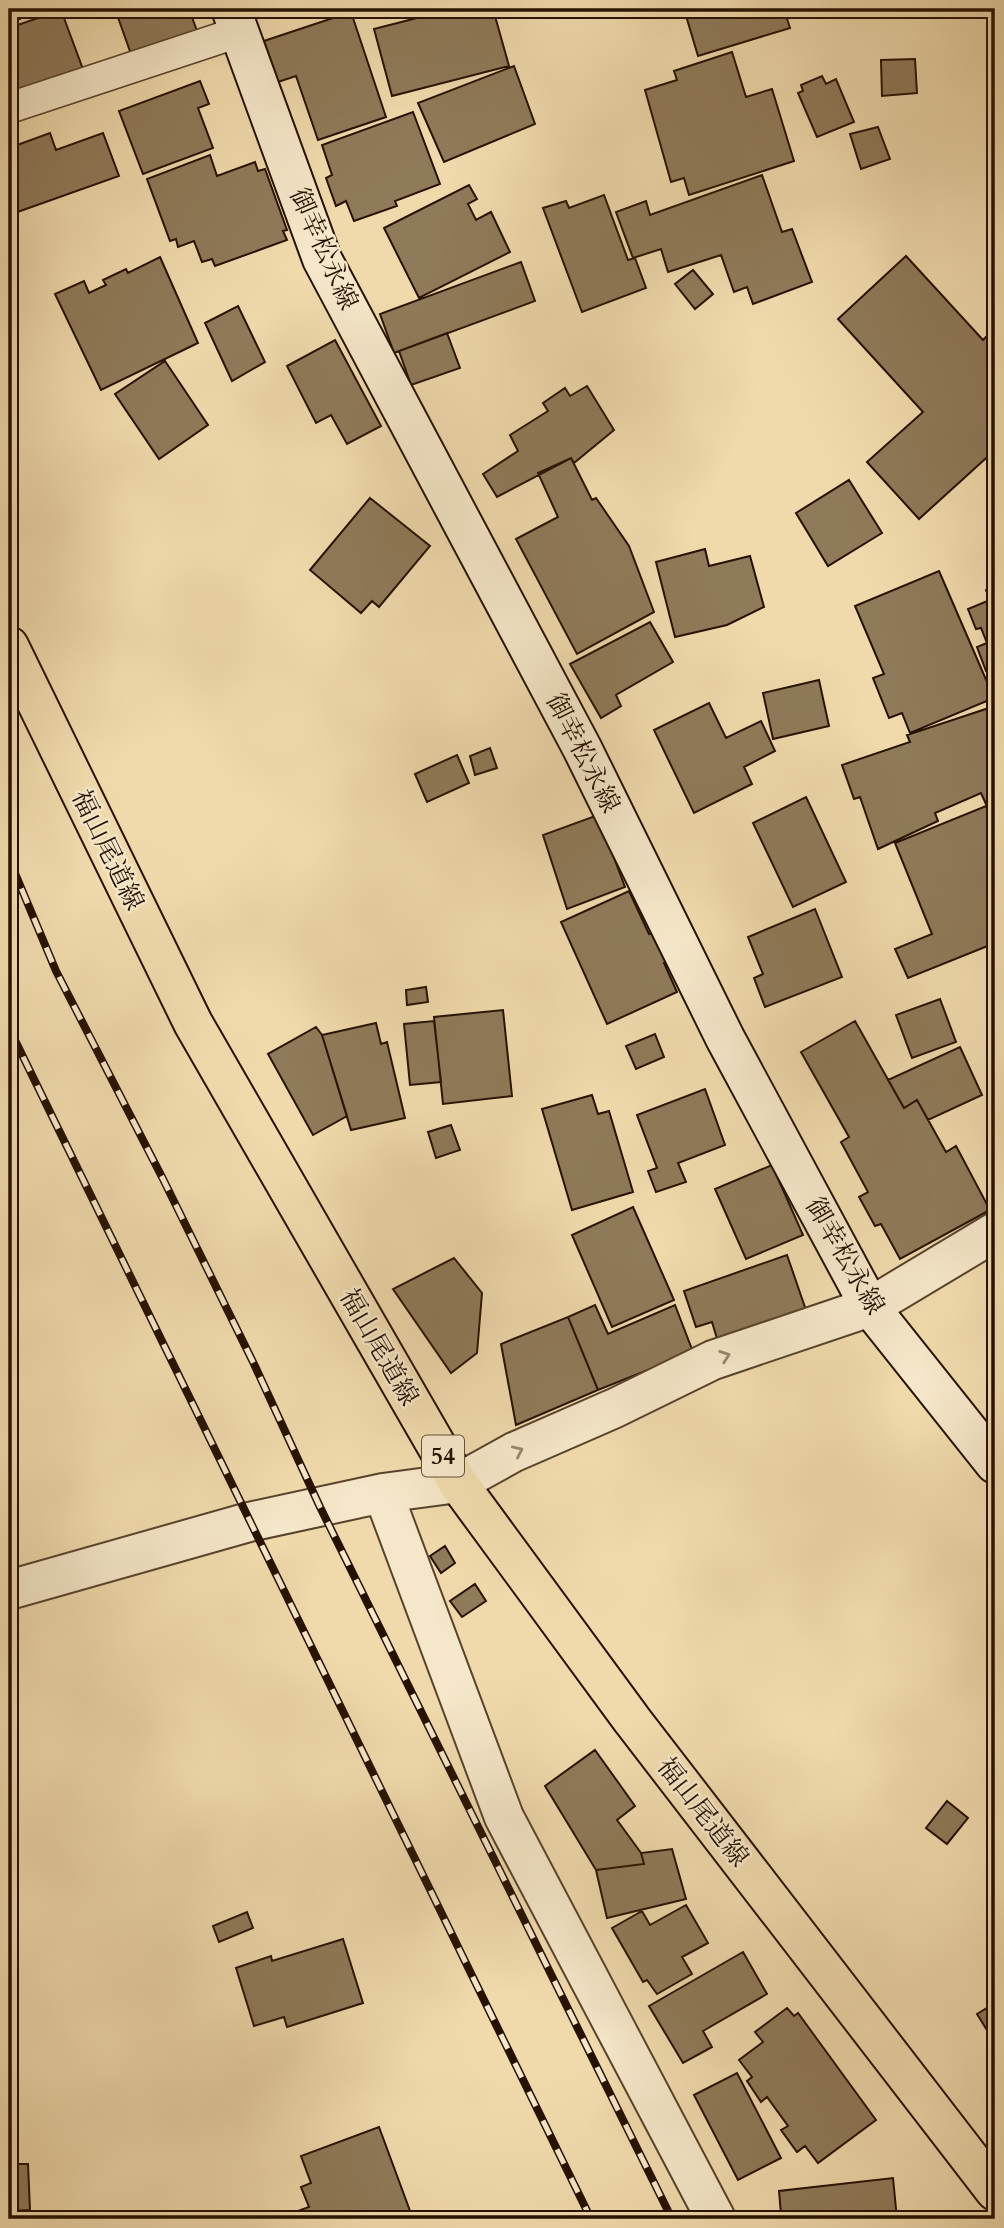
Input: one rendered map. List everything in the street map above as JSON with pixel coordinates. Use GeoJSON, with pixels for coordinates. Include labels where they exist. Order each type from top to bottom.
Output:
{"type":"FeatureCollection","features":[{"type":"Feature","properties":{"kind":"main road","name":"福山尾道線"},"geometry":{"type":"LineString","coordinates":[[9,646],[192,1023],[458,1483],[632,1720],[995,2191]]}},
{"type":"Feature","properties":{"kind":"street","name":"御幸松永線"},"geometry":{"type":"LineString","coordinates":[[235,20],[323,258],[582,748],[726,1038],[870,1307],[995,1464]]}},
{"type":"Feature","properties":{"kind":"street"},"geometry":{"type":"LineString","coordinates":[[9,1590],[213,1531],[383,1493],[458,1483],[514,1452],[615,1408],[713,1360],[870,1307],[995,1232]]}},
{"type":"Feature","properties":{"kind":"street"},"geometry":{"type":"LineString","coordinates":[[383,1493],[504,1817],[716,2219]]}},
{"type":"Feature","properties":{"kind":"lane"},"geometry":{"type":"LineString","coordinates":[[9,108],[235,20]]}},
{"type":"Feature","properties":{"kind":"building"},"geometry":{"type":"Polygon","coordinates":[[[9,9],[18,9],[20,19],[9,21],[9,9]]]}},
{"type":"Feature","properties":{"kind":"building"},"geometry":{"type":"Polygon","coordinates":[[[115,9],[189,9],[197,31],[131,54],[115,9]]]}},
{"type":"Feature","properties":{"kind":"building"},"geometry":{"type":"Polygon","coordinates":[[[452,9],[493,9],[509,66],[392,96],[374,29],[452,9]]]}},
{"type":"Feature","properties":{"kind":"building"},"geometry":{"type":"Polygon","coordinates":[[[684,9],[784,9],[790,28],[698,56],[684,9]]]}},
{"type":"Feature","properties":{"kind":"building"},"geometry":{"type":"Polygon","coordinates":[[[61,10],[84,72],[9,99],[9,28],[61,10]]]}},
{"type":"Feature","properties":{"kind":"building"},"geometry":{"type":"Polygon","coordinates":[[[351,12],[386,117],[318,140],[296,76],[278,82],[264,41],[351,12]]]}},
{"type":"Feature","properties":{"kind":"building"},"geometry":{"type":"Polygon","coordinates":[[[732,52],[746,97],[772,89],[794,161],[689,195],[684,178],[671,182],[645,90],[677,80],[674,71],[732,52]]]}},
{"type":"Feature","properties":{"kind":"building"},"geometry":{"type":"Polygon","coordinates":[[[915,59],[917,93],[882,96],[881,60],[915,59]]]}},
{"type":"Feature","properties":{"kind":"building"},"geometry":{"type":"Polygon","coordinates":[[[514,66],[535,124],[444,162],[418,103],[514,66]]]}},
{"type":"Feature","properties":{"kind":"building"},"geometry":{"type":"Polygon","coordinates":[[[822,76],[826,84],[836,79],[854,122],[817,137],[798,93],[803,91],[801,85],[822,76]]]}},
{"type":"Feature","properties":{"kind":"building"},"geometry":{"type":"Polygon","coordinates":[[[200,81],[209,104],[198,108],[213,148],[143,174],[119,111],[200,81]]]}},
{"type":"Feature","properties":{"kind":"building"},"geometry":{"type":"Polygon","coordinates":[[[413,112],[440,184],[395,201],[397,206],[354,221],[346,201],[336,206],[326,178],[332,175],[322,145],[413,112]]]}},
{"type":"Feature","properties":{"kind":"building"},"geometry":{"type":"Polygon","coordinates":[[[878,127],[890,159],[861,169],[850,134],[878,127]]]}},
{"type":"Feature","properties":{"kind":"building"},"geometry":{"type":"Polygon","coordinates":[[[50,133],[56,150],[103,133],[119,176],[9,215],[9,148],[50,133]]]}},
{"type":"Feature","properties":{"kind":"building"},"geometry":{"type":"Polygon","coordinates":[[[210,155],[217,176],[255,162],[258,171],[265,169],[287,230],[283,231],[287,240],[215,266],[212,259],[202,262],[194,241],[178,247],[176,239],[170,241],[147,179],[210,155]]]}},
{"type":"Feature","properties":{"kind":"building"},"geometry":{"type":"Polygon","coordinates":[[[762,175],[782,232],[792,229],[812,282],[753,304],[747,287],[734,292],[721,255],[668,272],[661,249],[633,258],[616,212],[646,201],[650,215],[762,175]]]}},
{"type":"Feature","properties":{"kind":"building"},"geometry":{"type":"Polygon","coordinates":[[[469,185],[477,199],[468,204],[476,220],[491,212],[510,252],[419,298],[384,228],[469,185]]]}},
{"type":"Feature","properties":{"kind":"building"},"geometry":{"type":"Polygon","coordinates":[[[604,195],[628,260],[635,258],[646,288],[582,312],[543,208],[566,201],[569,208],[604,195]]]}},
{"type":"Feature","properties":{"kind":"building"},"geometry":{"type":"Polygon","coordinates":[[[906,256],[983,340],[995,328],[995,450],[919,519],[867,462],[923,412],[838,319],[906,256]]]}},
{"type":"Feature","properties":{"kind":"building"},"geometry":{"type":"Polygon","coordinates":[[[160,257],[198,343],[101,390],[55,294],[84,281],[89,293],[106,285],[103,280],[126,269],[128,273],[160,257]]]}},
{"type":"Feature","properties":{"kind":"building"},"geometry":{"type":"Polygon","coordinates":[[[521,262],[535,301],[394,353],[380,314],[521,262]]]}},
{"type":"Feature","properties":{"kind":"building"},"geometry":{"type":"Polygon","coordinates":[[[693,270],[713,294],[695,309],[675,284],[693,270]]]}},
{"type":"Feature","properties":{"kind":"building"},"geometry":{"type":"Polygon","coordinates":[[[238,306],[265,362],[232,381],[205,323],[238,306]]]}},
{"type":"Feature","properties":{"kind":"building"},"geometry":{"type":"Polygon","coordinates":[[[447,333],[460,368],[411,385],[399,351],[447,333]]]}},
{"type":"Feature","properties":{"kind":"building"},"geometry":{"type":"Polygon","coordinates":[[[335,340],[381,426],[347,444],[331,415],[316,423],[287,366],[335,340]]]}},
{"type":"Feature","properties":{"kind":"building"},"geometry":{"type":"Polygon","coordinates":[[[165,361],[208,425],[159,459],[115,394],[165,361]]]}},
{"type":"Feature","properties":{"kind":"building"},"geometry":{"type":"Polygon","coordinates":[[[587,386],[614,430],[574,463],[571,458],[497,497],[483,474],[518,451],[510,435],[548,411],[543,403],[565,388],[570,396],[587,386]]]}},
{"type":"Feature","properties":{"kind":"building"},"geometry":{"type":"Polygon","coordinates":[[[571,458],[592,500],[596,498],[629,546],[654,612],[577,654],[516,539],[558,517],[538,473],[571,458]]]}},
{"type":"Feature","properties":{"kind":"building"},"geometry":{"type":"Polygon","coordinates":[[[849,480],[882,533],[828,566],[796,513],[849,480]]]}},
{"type":"Feature","properties":{"kind":"building"},"geometry":{"type":"Polygon","coordinates":[[[370,498],[430,546],[379,607],[372,601],[361,613],[310,570],[370,498]]]}},
{"type":"Feature","properties":{"kind":"building"},"geometry":{"type":"Polygon","coordinates":[[[705,549],[709,566],[750,556],[764,607],[727,625],[675,637],[656,562],[705,549]]]}},
{"type":"Feature","properties":{"kind":"building"},"geometry":{"type":"Polygon","coordinates":[[[939,571],[994,698],[910,733],[902,713],[889,718],[873,678],[884,674],[855,606],[939,571]]]}},
{"type":"Feature","properties":{"kind":"building"},"geometry":{"type":"Polygon","coordinates":[[[995,587],[995,667],[986,671],[977,647],[987,643],[981,628],[976,629],[968,609],[990,600],[986,590],[995,587]]]}},
{"type":"Feature","properties":{"kind":"building"},"geometry":{"type":"Polygon","coordinates":[[[650,622],[673,662],[616,695],[621,706],[601,718],[570,664],[650,622]]]}},
{"type":"Feature","properties":{"kind":"building"},"geometry":{"type":"Polygon","coordinates":[[[819,680],[829,726],[773,739],[763,693],[819,680]]]}},
{"type":"Feature","properties":{"kind":"building"},"geometry":{"type":"Polygon","coordinates":[[[709,703],[726,738],[761,721],[775,751],[744,767],[752,784],[694,813],[654,730],[709,703]]]}},
{"type":"Feature","properties":{"kind":"building"},"geometry":{"type":"Polygon","coordinates":[[[995,706],[995,824],[981,793],[935,813],[938,821],[878,849],[860,797],[854,799],[842,765],[910,742],[907,735],[995,706]]]}},
{"type":"Feature","properties":{"kind":"building"},"geometry":{"type":"Polygon","coordinates":[[[490,748],[497,768],[475,775],[470,756],[490,748]]]}},
{"type":"Feature","properties":{"kind":"building"},"geometry":{"type":"Polygon","coordinates":[[[457,755],[469,783],[427,802],[415,774],[457,755]]]}},
{"type":"Feature","properties":{"kind":"building"},"geometry":{"type":"Polygon","coordinates":[[[806,797],[846,882],[793,907],[753,823],[806,797]]]}},
{"type":"Feature","properties":{"kind":"building"},"geometry":{"type":"Polygon","coordinates":[[[986,806],[995,828],[995,943],[908,978],[895,949],[932,934],[895,843],[986,806]]]}},
{"type":"Feature","properties":{"kind":"building"},"geometry":{"type":"Polygon","coordinates":[[[598,815],[625,887],[567,909],[543,835],[598,815]]]}},
{"type":"Feature","properties":{"kind":"building"},"geometry":{"type":"Polygon","coordinates":[[[629,891],[649,934],[655,932],[668,962],[664,963],[677,992],[607,1024],[561,922],[629,891]]]}},
{"type":"Feature","properties":{"kind":"building"},"geometry":{"type":"Polygon","coordinates":[[[815,909],[842,977],[765,1007],[754,978],[763,974],[748,937],[815,909]]]}},
{"type":"Feature","properties":{"kind":"building"},"geometry":{"type":"Polygon","coordinates":[[[426,987],[428,1002],[407,1005],[406,990],[426,987]]]}},
{"type":"Feature","properties":{"kind":"building"},"geometry":{"type":"Polygon","coordinates":[[[940,999],[956,1042],[912,1058],[896,1015],[940,999]]]}},
{"type":"Feature","properties":{"kind":"building"},"geometry":{"type":"Polygon","coordinates":[[[503,1010],[512,1096],[443,1104],[434,1017],[503,1010]]]}},
{"type":"Feature","properties":{"kind":"building"},"geometry":{"type":"Polygon","coordinates":[[[434,1021],[441,1082],[410,1085],[404,1024],[434,1021]]]}},
{"type":"Feature","properties":{"kind":"building"},"geometry":{"type":"Polygon","coordinates":[[[855,1021],[904,1108],[917,1100],[946,1152],[956,1146],[990,1210],[900,1259],[881,1224],[875,1226],[859,1197],[868,1192],[841,1142],[849,1137],[801,1052],[855,1021]]]}},
{"type":"Feature","properties":{"kind":"building"},"geometry":{"type":"Polygon","coordinates":[[[376,1023],[381,1044],[387,1042],[405,1118],[351,1130],[322,1035],[376,1023]]]}},
{"type":"Feature","properties":{"kind":"building"},"geometry":{"type":"Polygon","coordinates":[[[316,1027],[322,1035],[347,1116],[313,1135],[268,1054],[316,1027]]]}},
{"type":"Feature","properties":{"kind":"building"},"geometry":{"type":"Polygon","coordinates":[[[655,1034],[664,1057],[636,1069],[626,1046],[655,1034]]]}},
{"type":"Feature","properties":{"kind":"building"},"geometry":{"type":"Polygon","coordinates":[[[960,1047],[982,1095],[928,1120],[917,1100],[904,1108],[888,1080],[960,1047]]]}},
{"type":"Feature","properties":{"kind":"building"},"geometry":{"type":"Polygon","coordinates":[[[705,1089],[725,1145],[678,1163],[686,1182],[656,1192],[648,1171],[657,1168],[637,1115],[705,1089]]]}},
{"type":"Feature","properties":{"kind":"building"},"geometry":{"type":"Polygon","coordinates":[[[592,1095],[598,1114],[609,1111],[633,1192],[572,1210],[542,1109],[592,1095]]]}},
{"type":"Feature","properties":{"kind":"building"},"geometry":{"type":"Polygon","coordinates":[[[451,1125],[460,1150],[436,1158],[428,1132],[451,1125]]]}},
{"type":"Feature","properties":{"kind":"building"},"geometry":{"type":"Polygon","coordinates":[[[772,1165],[803,1235],[746,1259],[715,1189],[772,1165]]]}},
{"type":"Feature","properties":{"kind":"building"},"geometry":{"type":"Polygon","coordinates":[[[633,1207],[674,1300],[612,1327],[572,1235],[633,1207]]]}},
{"type":"Feature","properties":{"kind":"building"},"geometry":{"type":"Polygon","coordinates":[[[787,1255],[807,1313],[718,1342],[712,1322],[696,1327],[684,1291],[787,1255]]]}},
{"type":"Feature","properties":{"kind":"building"},"geometry":{"type":"Polygon","coordinates":[[[454,1258],[482,1293],[477,1353],[451,1373],[393,1289],[454,1258]]]}},
{"type":"Feature","properties":{"kind":"building"},"geometry":{"type":"Polygon","coordinates":[[[595,1305],[608,1334],[675,1305],[693,1352],[598,1390],[568,1317],[595,1305]]]}},
{"type":"Feature","properties":{"kind":"building"},"geometry":{"type":"Polygon","coordinates":[[[568,1317],[598,1390],[516,1425],[501,1344],[568,1317]]]}},
{"type":"Feature","properties":{"kind":"building"},"geometry":{"type":"Polygon","coordinates":[[[445,1546],[455,1563],[441,1573],[430,1556],[445,1546]]]}},
{"type":"Feature","properties":{"kind":"building"},"geometry":{"type":"Polygon","coordinates":[[[475,1584],[486,1601],[462,1617],[450,1601],[475,1584]]]}},
{"type":"Feature","properties":{"kind":"building"},"geometry":{"type":"Polygon","coordinates":[[[595,1750],[635,1806],[617,1820],[641,1853],[644,1864],[596,1870],[545,1786],[595,1750]]]}},
{"type":"Feature","properties":{"kind":"building"},"geometry":{"type":"Polygon","coordinates":[[[947,1801],[968,1818],[947,1844],[926,1828],[947,1801]]]}},
{"type":"Feature","properties":{"kind":"building"},"geometry":{"type":"Polygon","coordinates":[[[672,1849],[686,1899],[607,1918],[596,1870],[644,1864],[641,1853],[672,1849]]]}},
{"type":"Feature","properties":{"kind":"building"},"geometry":{"type":"Polygon","coordinates":[[[686,1905],[708,1943],[682,1957],[692,1974],[657,1994],[647,1980],[643,1982],[612,1928],[642,1911],[650,1925],[686,1905]]]}},
{"type":"Feature","properties":{"kind":"building"},"geometry":{"type":"Polygon","coordinates":[[[247,1912],[253,1928],[219,1942],[213,1926],[247,1912]]]}},
{"type":"Feature","properties":{"kind":"building"},"geometry":{"type":"Polygon","coordinates":[[[343,1939],[363,2003],[287,2027],[284,2017],[254,2026],[236,1968],[271,1956],[272,1961],[343,1939]]]}},
{"type":"Feature","properties":{"kind":"building"},"geometry":{"type":"Polygon","coordinates":[[[743,1952],[767,1994],[703,2031],[712,2047],[683,2063],[649,2006],[743,1952]]]}},
{"type":"Feature","properties":{"kind":"building"},"geometry":{"type":"Polygon","coordinates":[[[995,2003],[995,2043],[977,2014],[995,2003]]]}},
{"type":"Feature","properties":{"kind":"building"},"geometry":{"type":"Polygon","coordinates":[[[787,2008],[794,2016],[798,2013],[876,2120],[818,2163],[805,2146],[797,2152],[781,2130],[788,2126],[767,2097],[761,2102],[747,2081],[752,2077],[739,2060],[763,2042],[755,2032],[787,2008]]]}},
{"type":"Feature","properties":{"kind":"building"},"geometry":{"type":"Polygon","coordinates":[[[737,2073],[781,2158],[738,2180],[694,2095],[737,2073]]]}},
{"type":"Feature","properties":{"kind":"building"},"geometry":{"type":"Polygon","coordinates":[[[379,2127],[413,2219],[276,2219],[309,2207],[301,2187],[311,2183],[301,2156],[379,2127]]]}},
{"type":"Feature","properties":{"kind":"building"},"geometry":{"type":"Polygon","coordinates":[[[9,2164],[28,2164],[30,2210],[9,2211],[9,2164]]]}},
{"type":"Feature","properties":{"kind":"building"},"geometry":{"type":"Polygon","coordinates":[[[893,2178],[897,2219],[793,2219],[792,2212],[781,2214],[779,2191],[893,2178]]]}},
{"type":"Feature","properties":{"kind":"railway"},"geometry":{"type":"LineString","coordinates":[[9,859],[56,971],[163,1179],[254,1364],[320,1507],[672,2219]]}},
{"type":"Feature","properties":{"kind":"railway"},"geometry":{"type":"LineString","coordinates":[[9,1028],[591,2219]]}}]}
